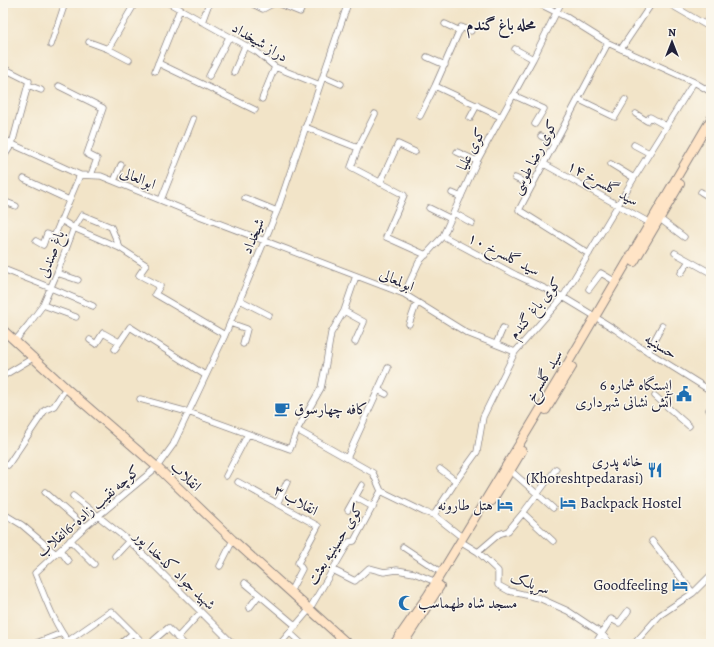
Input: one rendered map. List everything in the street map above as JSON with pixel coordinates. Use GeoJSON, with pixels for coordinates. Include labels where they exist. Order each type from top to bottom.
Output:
{"type":"FeatureCollection","features":[{"type":"Feature","properties":{"kind":"main road","name":"سید گلسرخ"},"geometry":{"type":"LineString","coordinates":[[598,318],[616,282],[711,119]]}},
{"type":"Feature","properties":{"kind":"main road","name":"سید گلسرخ"},"geometry":{"type":"LineString","coordinates":[[398,642],[442,572],[510,470],[563,376],[660,218],[711,130]]}},
{"type":"Feature","properties":{"kind":"main road","name":"انقلاب"},"geometry":{"type":"LineString","coordinates":[[3,330],[66,388],[157,467],[233,540],[346,644]]}},
{"type":"Feature","properties":{"kind":"main road","name":"سید گلسرخ"},"geometry":{"type":"LineString","coordinates":[[398,642],[433,598],[464,541],[553,394]]}},
{"type":"Feature","properties":{"kind":"main road"},"geometry":{"type":"LineString","coordinates":[[390,644],[398,642]]}},
{"type":"Feature","properties":{"kind":"street"},"geometry":{"type":"LineString","coordinates":[[51,45],[66,3]]}},
{"type":"Feature","properties":{"kind":"street"},"geometry":{"type":"LineString","coordinates":[[108,49],[135,3]]}},
{"type":"Feature","properties":{"kind":"street","name":"دراز شیخداد"},"geometry":{"type":"LineString","coordinates":[[169,3],[257,52],[275,67],[320,85]]}},
{"type":"Feature","properties":{"kind":"street"},"geometry":{"type":"LineString","coordinates":[[202,22],[210,3]]}},
{"type":"Feature","properties":{"kind":"street"},"geometry":{"type":"LineString","coordinates":[[251,3],[263,9],[274,3]]}},
{"type":"Feature","properties":{"kind":"street"},"geometry":{"type":"LineString","coordinates":[[278,3],[300,12],[304,3]]}},
{"type":"Feature","properties":{"kind":"street","name":"شیخداد"},"geometry":{"type":"LineString","coordinates":[[157,467],[173,445],[183,425],[205,375],[225,335],[277,211],[348,3]]}},
{"type":"Feature","properties":{"kind":"street"},"geometry":{"type":"LineString","coordinates":[[538,3],[568,18],[608,43],[694,82],[711,92]]}},
{"type":"Feature","properties":{"kind":"street","name":"کوی علیا"},"geometry":{"type":"LineString","coordinates":[[404,294],[419,262],[443,236],[477,161],[561,3]]}},
{"type":"Feature","properties":{"kind":"street"},"geometry":{"type":"LineString","coordinates":[[668,3],[711,28]]}},
{"type":"Feature","properties":{"kind":"street"},"geometry":{"type":"LineString","coordinates":[[621,49],[650,4]]}},
{"type":"Feature","properties":{"kind":"street"},"geometry":{"type":"LineString","coordinates":[[155,72],[180,9]]}},
{"type":"Feature","properties":{"kind":"street"},"geometry":{"type":"LineString","coordinates":[[705,24],[711,16]]}},
{"type":"Feature","properties":{"kind":"street"},"geometry":{"type":"LineString","coordinates":[[445,24],[460,31]]}},
{"type":"Feature","properties":{"kind":"street"},"geometry":{"type":"LineString","coordinates":[[420,116],[462,27],[470,31]]}},
{"type":"Feature","properties":{"kind":"street"},"geometry":{"type":"LineString","coordinates":[[209,76],[229,37]]}},
{"type":"Feature","properties":{"kind":"street"},"geometry":{"type":"LineString","coordinates":[[89,42],[108,49],[129,60]]}},
{"type":"Feature","properties":{"kind":"street","name":"کوی رضا طوسی"},"geometry":{"type":"LineString","coordinates":[[589,254],[520,210],[608,43]]}},
{"type":"Feature","properties":{"kind":"street"},"geometry":{"type":"LineString","coordinates":[[234,72],[245,46]]}},
{"type":"Feature","properties":{"kind":"street"},"geometry":{"type":"LineString","coordinates":[[515,49],[532,59]]}},
{"type":"Feature","properties":{"kind":"street"},"geometry":{"type":"LineString","coordinates":[[427,57],[444,65]]}},
{"type":"Feature","properties":{"kind":"street"},"geometry":{"type":"LineString","coordinates":[[158,63],[255,110]]}},
{"type":"Feature","properties":{"kind":"street"},"geometry":{"type":"LineString","coordinates":[[262,100],[275,67]]}},
{"type":"Feature","properties":{"kind":"street"},"geometry":{"type":"LineString","coordinates":[[3,68],[29,81],[12,144],[3,158]]}},
{"type":"Feature","properties":{"kind":"street"},"geometry":{"type":"LineString","coordinates":[[323,76],[341,84]]}},
{"type":"Feature","properties":{"kind":"street","name":"کوی باغ گندم"},"geometry":{"type":"LineString","coordinates":[[434,515],[477,452],[483,417],[515,352],[563,297],[617,205],[694,82]]}},
{"type":"Feature","properties":{"kind":"street"},"geometry":{"type":"LineString","coordinates":[[28,85],[41,90]]}},
{"type":"Feature","properties":{"kind":"street"},"geometry":{"type":"LineString","coordinates":[[59,86],[103,108],[87,154],[97,159],[91,175]]}},
{"type":"Feature","properties":{"kind":"street"},"geometry":{"type":"LineString","coordinates":[[435,86],[501,117]]}},
{"type":"Feature","properties":{"kind":"street"},"geometry":{"type":"LineString","coordinates":[[513,95],[544,109],[535,124]]}},
{"type":"Feature","properties":{"kind":"street"},"geometry":{"type":"LineString","coordinates":[[578,98],[615,117],[625,100]]}},
{"type":"Feature","properties":{"kind":"street"},"geometry":{"type":"LineString","coordinates":[[470,118],[477,105]]}},
{"type":"Feature","properties":{"kind":"street"},"geometry":{"type":"LineString","coordinates":[[375,114],[350,167],[404,195],[386,237],[426,254]]}},
{"type":"Feature","properties":{"kind":"street"},"geometry":{"type":"LineString","coordinates":[[636,114],[647,121],[650,117],[666,126]]}},
{"type":"Feature","properties":{"kind":"street"},"geometry":{"type":"LineString","coordinates":[[161,200],[193,120]]}},
{"type":"Feature","properties":{"kind":"street"},"geometry":{"type":"LineString","coordinates":[[306,127],[358,148]]}},
{"type":"Feature","properties":{"kind":"street"},"geometry":{"type":"LineString","coordinates":[[541,136],[555,143]]}},
{"type":"Feature","properties":{"kind":"street","name":"ابوالعالی"},"geometry":{"type":"LineString","coordinates":[[3,138],[12,144],[80,174],[102,176],[264,241]]}},
{"type":"Feature","properties":{"kind":"street"},"geometry":{"type":"LineString","coordinates":[[380,183],[398,144],[415,152]]}},
{"type":"Feature","properties":{"kind":"street"},"geometry":{"type":"LineString","coordinates":[[634,145],[649,153]]}},
{"type":"Feature","properties":{"kind":"street"},"geometry":{"type":"LineString","coordinates":[[457,152],[477,161]]}},
{"type":"Feature","properties":{"kind":"street","name":"سید گلسرخ ۱۴"},"geometry":{"type":"LineString","coordinates":[[544,164],[650,223]]}},
{"type":"Feature","properties":{"kind":"street"},"geometry":{"type":"LineString","coordinates":[[611,164],[634,178]]}},
{"type":"Feature","properties":{"kind":"street"},"geometry":{"type":"LineString","coordinates":[[114,181],[121,165]]}},
{"type":"Feature","properties":{"kind":"street","name":"باغ صندلی"},"geometry":{"type":"LineString","coordinates":[[15,341],[43,306],[57,273],[74,228],[61,220],[80,174]]}},
{"type":"Feature","properties":{"kind":"street"},"geometry":{"type":"LineString","coordinates":[[515,178],[532,186]]}},
{"type":"Feature","properties":{"kind":"street"},"geometry":{"type":"LineString","coordinates":[[24,179],[69,200]]}},
{"type":"Feature","properties":{"kind":"street"},"geometry":{"type":"LineString","coordinates":[[701,192],[711,198]]}},
{"type":"Feature","properties":{"kind":"street"},"geometry":{"type":"LineString","coordinates":[[452,193],[461,197]]}},
{"type":"Feature","properties":{"kind":"street"},"geometry":{"type":"LineString","coordinates":[[245,198],[277,211]]}},
{"type":"Feature","properties":{"kind":"street"},"geometry":{"type":"LineString","coordinates":[[3,201],[16,206]]}},
{"type":"Feature","properties":{"kind":"street"},"geometry":{"type":"LineString","coordinates":[[430,208],[451,219]]}},
{"type":"Feature","properties":{"kind":"street"},"geometry":{"type":"LineString","coordinates":[[454,213],[472,223]]}},
{"type":"Feature","properties":{"kind":"street"},"geometry":{"type":"LineString","coordinates":[[120,248],[111,227],[82,215],[74,228],[120,248],[146,265],[138,275],[160,286],[155,294],[225,335]]}},
{"type":"Feature","properties":{"kind":"street"},"geometry":{"type":"LineString","coordinates":[[660,218],[684,237]]}},
{"type":"Feature","properties":{"kind":"street"},"geometry":{"type":"LineString","coordinates":[[36,241],[43,245],[47,234],[54,237],[61,220]]}},
{"type":"Feature","properties":{"kind":"street","name":"سید گلسرخ ۱۰"},"geometry":{"type":"LineString","coordinates":[[443,236],[516,275],[563,297],[598,318]]}},
{"type":"Feature","properties":{"kind":"street","name":"ابولمعالی"},"geometry":{"type":"LineString","coordinates":[[264,241],[404,294],[467,333],[515,352]]}},
{"type":"Feature","properties":{"kind":"street"},"geometry":{"type":"LineString","coordinates":[[675,253],[711,273]]}},
{"type":"Feature","properties":{"kind":"street"},"geometry":{"type":"LineString","coordinates":[[680,273],[689,261]]}},
{"type":"Feature","properties":{"kind":"street"},"geometry":{"type":"LineString","coordinates":[[3,269],[93,306]]}},
{"type":"Feature","properties":{"kind":"street"},"geometry":{"type":"LineString","coordinates":[[57,273],[78,280]]}},
{"type":"Feature","properties":{"kind":"street"},"geometry":{"type":"LineString","coordinates":[[589,289],[601,273],[616,282]]}},
{"type":"Feature","properties":{"kind":"street"},"geometry":{"type":"LineString","coordinates":[[140,399],[188,412],[290,449],[297,430],[321,388],[331,333],[344,311],[356,276]]}},
{"type":"Feature","properties":{"kind":"street"},"geometry":{"type":"LineString","coordinates":[[240,300],[269,315]]}},
{"type":"Feature","properties":{"kind":"street"},"geometry":{"type":"LineString","coordinates":[[409,324],[417,302]]}},
{"type":"Feature","properties":{"kind":"street"},"geometry":{"type":"LineString","coordinates":[[43,306],[76,317]]}},
{"type":"Feature","properties":{"kind":"street"},"geometry":{"type":"LineString","coordinates":[[344,311],[364,322],[355,342]]}},
{"type":"Feature","properties":{"kind":"street","name":"حسینیه"},"geometry":{"type":"LineString","coordinates":[[598,318],[648,352],[711,390]]}},
{"type":"Feature","properties":{"kind":"street"},"geometry":{"type":"LineString","coordinates":[[230,322],[246,329],[243,344]]}},
{"type":"Feature","properties":{"kind":"street"},"geometry":{"type":"LineString","coordinates":[[648,352],[662,326]]}},
{"type":"Feature","properties":{"kind":"street"},"geometry":{"type":"LineString","coordinates":[[115,349],[130,327],[205,375]]}},
{"type":"Feature","properties":{"kind":"street"},"geometry":{"type":"LineString","coordinates":[[496,344],[503,328]]}},
{"type":"Feature","properties":{"kind":"street"},"geometry":{"type":"LineString","coordinates":[[90,340],[96,344],[103,333],[119,342]]}},
{"type":"Feature","properties":{"kind":"street"},"geometry":{"type":"LineString","coordinates":[[3,376],[33,358]]}},
{"type":"Feature","properties":{"kind":"street"},"geometry":{"type":"LineString","coordinates":[[346,458],[388,368]]}},
{"type":"Feature","properties":{"kind":"street"},"geometry":{"type":"LineString","coordinates":[[8,465],[45,410],[54,406],[66,388]]}},
{"type":"Feature","properties":{"kind":"street"},"geometry":{"type":"LineString","coordinates":[[378,390],[386,394]]}},
{"type":"Feature","properties":{"kind":"street"},"geometry":{"type":"LineString","coordinates":[[656,396],[689,426]]}},
{"type":"Feature","properties":{"kind":"street"},"geometry":{"type":"LineString","coordinates":[[711,409],[709,410],[711,412]]}},
{"type":"Feature","properties":{"kind":"street"},"geometry":{"type":"LineString","coordinates":[[297,430],[373,473],[381,491]]}},
{"type":"Feature","properties":{"kind":"street"},"geometry":{"type":"LineString","coordinates":[[226,476],[248,434]]}},
{"type":"Feature","properties":{"kind":"street","name":"کوچه نقیب زاده-6انقلاب"},"geometry":{"type":"LineString","coordinates":[[62,632],[49,607],[35,574],[97,516],[157,467]]}},
{"type":"Feature","properties":{"kind":"street"},"geometry":{"type":"LineString","coordinates":[[440,469],[456,481]]}},
{"type":"Feature","properties":{"kind":"street"},"geometry":{"type":"LineString","coordinates":[[478,552],[499,534],[508,531],[556,469]]}},
{"type":"Feature","properties":{"kind":"street"},"geometry":{"type":"LineString","coordinates":[[510,470],[553,508]]}},
{"type":"Feature","properties":{"kind":"street","name":"انقلاب ۳"},"geometry":{"type":"LineString","coordinates":[[238,482],[318,526],[298,563],[302,569],[290,592]]}},
{"type":"Feature","properties":{"kind":"street"},"geometry":{"type":"LineString","coordinates":[[277,504],[287,482]]}},
{"type":"Feature","properties":{"kind":"street"},"geometry":{"type":"LineString","coordinates":[[348,510],[362,485]]}},
{"type":"Feature","properties":{"kind":"street","name":"سرپلک"},"geometry":{"type":"LineString","coordinates":[[381,491],[424,512],[434,515],[498,571],[498,585],[509,591],[539,598],[568,611],[601,633]]}},
{"type":"Feature","properties":{"kind":"street","name":"کوی حسینیه بعثت"},"geometry":{"type":"LineString","coordinates":[[280,644],[310,610],[350,542],[354,541],[381,491]]}},
{"type":"Feature","properties":{"kind":"street"},"geometry":{"type":"LineString","coordinates":[[45,492],[85,527]]}},
{"type":"Feature","properties":{"kind":"street","name":"شهید جواد کدخدا پور"},"geometry":{"type":"LineString","coordinates":[[73,496],[149,560],[233,644]]}},
{"type":"Feature","properties":{"kind":"street"},"geometry":{"type":"LineString","coordinates":[[355,497],[373,507]]}},
{"type":"Feature","properties":{"kind":"street"},"geometry":{"type":"LineString","coordinates":[[523,513],[554,540]]}},
{"type":"Feature","properties":{"kind":"street"},"geometry":{"type":"LineString","coordinates":[[4,514],[22,525],[68,561]]}},
{"type":"Feature","properties":{"kind":"street"},"geometry":{"type":"LineString","coordinates":[[70,540],[94,564]]}},
{"type":"Feature","properties":{"kind":"street"},"geometry":{"type":"LineString","coordinates":[[220,566],[233,540]]}},
{"type":"Feature","properties":{"kind":"street"},"geometry":{"type":"LineString","coordinates":[[652,541],[693,593]]}},
{"type":"Feature","properties":{"kind":"street"},"geometry":{"type":"LineString","coordinates":[[115,556],[129,542]]}},
{"type":"Feature","properties":{"kind":"street"},"geometry":{"type":"LineString","coordinates":[[403,547],[442,572]]}},
{"type":"Feature","properties":{"kind":"street"},"geometry":{"type":"LineString","coordinates":[[333,570],[355,581],[369,568],[384,572],[397,570],[414,573],[436,582]]}},
{"type":"Feature","properties":{"kind":"street"},"geometry":{"type":"LineString","coordinates":[[634,644],[660,615],[693,593],[711,575]]}},
{"type":"Feature","properties":{"kind":"street"},"geometry":{"type":"LineString","coordinates":[[245,583],[296,626]]}},
{"type":"Feature","properties":{"kind":"street"},"geometry":{"type":"LineString","coordinates":[[249,608],[259,595]]}},
{"type":"Feature","properties":{"kind":"street"},"geometry":{"type":"LineString","coordinates":[[34,644],[62,632],[69,643],[111,611],[144,644]]}},
{"type":"Feature","properties":{"kind":"street"},"geometry":{"type":"LineString","coordinates":[[595,644],[601,633],[612,619],[619,623],[628,611]]}},
{"type":"Feature","properties":{"kind":"street"},"geometry":{"type":"LineString","coordinates":[[177,638],[201,612]]}},
{"type":"Feature","properties":{"kind":"street"},"geometry":{"type":"LineString","coordinates":[[154,640],[168,628],[184,644]]}},
{"type":"Feature","properties":{"kind":"street"},"geometry":{"type":"LineString","coordinates":[[120,644],[133,633]]}},
{"type":"Feature","properties":{"kind":"street"},"geometry":{"type":"LineString","coordinates":[[290,633],[302,644]]}},
{"type":"Feature","properties":{"kind":"street"},"geometry":{"type":"LineString","coordinates":[[601,633],[610,644]]}},
{"type":"Feature","properties":{"kind":"place","name":"ایستگاه شماره 6 آتش نشانی شهرداری"},"geometry":{"type":"Point","coordinates":[684,394]}},
{"type":"Feature","properties":{"kind":"place","name":"کافه چهارسوق"},"geometry":{"type":"Point","coordinates":[282,409]}},
{"type":"Feature","properties":{"kind":"place","name":"خانه پدری (Khoreshtpedarasi)"},"geometry":{"type":"Point","coordinates":[655,470]}},
{"type":"Feature","properties":{"kind":"place","name":"Backpack Hostel"},"geometry":{"type":"Point","coordinates":[568,503]}},
{"type":"Feature","properties":{"kind":"place","name":"هتل طارونه"},"geometry":{"type":"Point","coordinates":[505,505]}},
{"type":"Feature","properties":{"kind":"place","name":"Goodfeeling"},"geometry":{"type":"Point","coordinates":[680,585]}},
{"type":"Feature","properties":{"kind":"place","name":"مسجد شاه طهماسب"},"geometry":{"type":"Point","coordinates":[406,603]}},
{"type":"Feature","properties":{"kind":"district","name":"محله باغ گندم"},"geometry":{"type":"Point","coordinates":[501,25]}}]}
